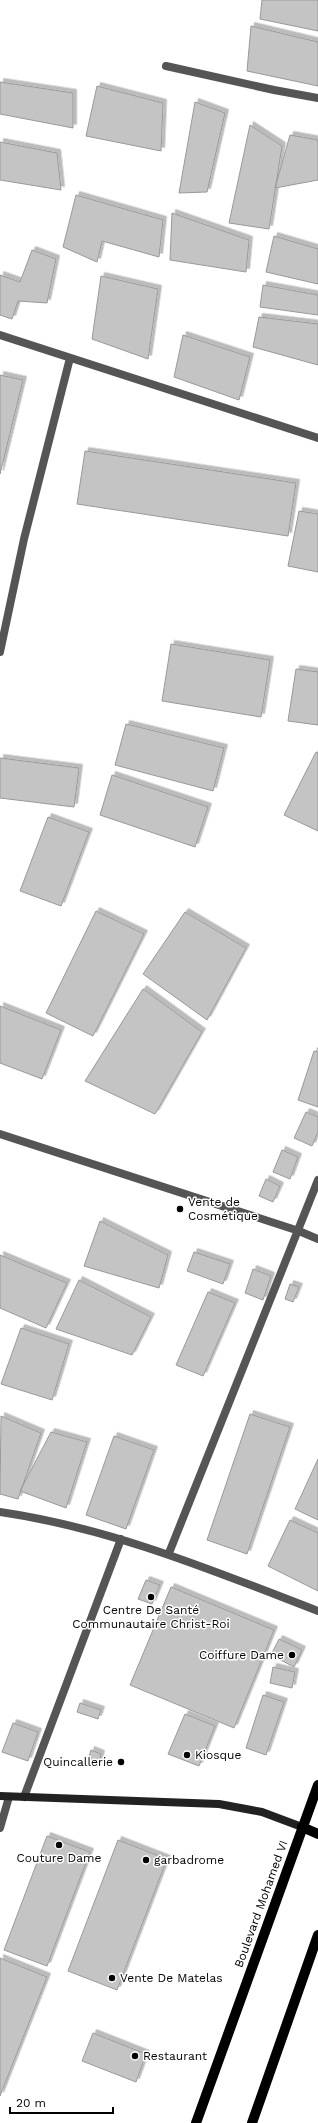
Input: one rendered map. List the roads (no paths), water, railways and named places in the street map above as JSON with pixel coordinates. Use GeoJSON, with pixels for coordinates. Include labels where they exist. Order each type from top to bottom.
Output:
{"type":"FeatureCollection","features":[{"type":"Feature","properties":{"kind":"main road","name":"Boulevard Mohamed VI"},"geometry":{"type":"LineString","coordinates":[[196,2123],[318,1785]]}},
{"type":"Feature","properties":{"kind":"main road"},"geometry":{"type":"LineString","coordinates":[[302,1827],[318,1834]]}},
{"type":"Feature","properties":{"kind":"main road"},"geometry":{"type":"LineString","coordinates":[[252,2123],[318,1935]]}},
{"type":"Feature","properties":{"kind":"street"},"geometry":{"type":"LineString","coordinates":[[166,66],[274,90],[318,98]]}},
{"type":"Feature","properties":{"kind":"street"},"geometry":{"type":"LineString","coordinates":[[0,335],[318,438]]}},
{"type":"Feature","properties":{"kind":"street"},"geometry":{"type":"LineString","coordinates":[[0,652],[24,539],[70,358]]}},
{"type":"Feature","properties":{"kind":"street"},"geometry":{"type":"LineString","coordinates":[[0,1134],[299,1231],[318,1239]]}},
{"type":"Feature","properties":{"kind":"street"},"geometry":{"type":"LineString","coordinates":[[168,1553],[299,1231],[318,1180]]}},
{"type":"Feature","properties":{"kind":"street"},"geometry":{"type":"LineString","coordinates":[[0,1512],[61,1523],[168,1553],[318,1610]]}},
{"type":"Feature","properties":{"kind":"street"},"geometry":{"type":"LineString","coordinates":[[24,1797],[121,1539]]}},
{"type":"Feature","properties":{"kind":"street"},"geometry":{"type":"LineString","coordinates":[[0,1796],[219,1804],[262,1812],[302,1827]]}},
{"type":"Feature","properties":{"kind":"street"},"geometry":{"type":"LineString","coordinates":[[0,1828],[9,1797]]}},
{"type":"Feature","properties":{"kind":"place","name":"Vente de Cosmétique"},"geometry":{"type":"Point","coordinates":[180,1209]}},
{"type":"Feature","properties":{"kind":"place","name":"Centre De Santé Communautaire Christ-Roi"},"geometry":{"type":"Point","coordinates":[151,1597]}},
{"type":"Feature","properties":{"kind":"place","name":"Coiffure Dame"},"geometry":{"type":"Point","coordinates":[292,1655]}},
{"type":"Feature","properties":{"kind":"place","name":"Kiosque"},"geometry":{"type":"Point","coordinates":[187,1755]}},
{"type":"Feature","properties":{"kind":"place","name":"Quincallerie"},"geometry":{"type":"Point","coordinates":[121,1762]}},
{"type":"Feature","properties":{"kind":"place","name":"Couture Dame"},"geometry":{"type":"Point","coordinates":[59,1845]}},
{"type":"Feature","properties":{"kind":"place","name":"garbadrome"},"geometry":{"type":"Point","coordinates":[146,1860]}},
{"type":"Feature","properties":{"kind":"place","name":"Vente De Matelas"},"geometry":{"type":"Point","coordinates":[112,1978]}},
{"type":"Feature","properties":{"kind":"place","name":"Restaurant"},"geometry":{"type":"Point","coordinates":[135,2056]}}]}
